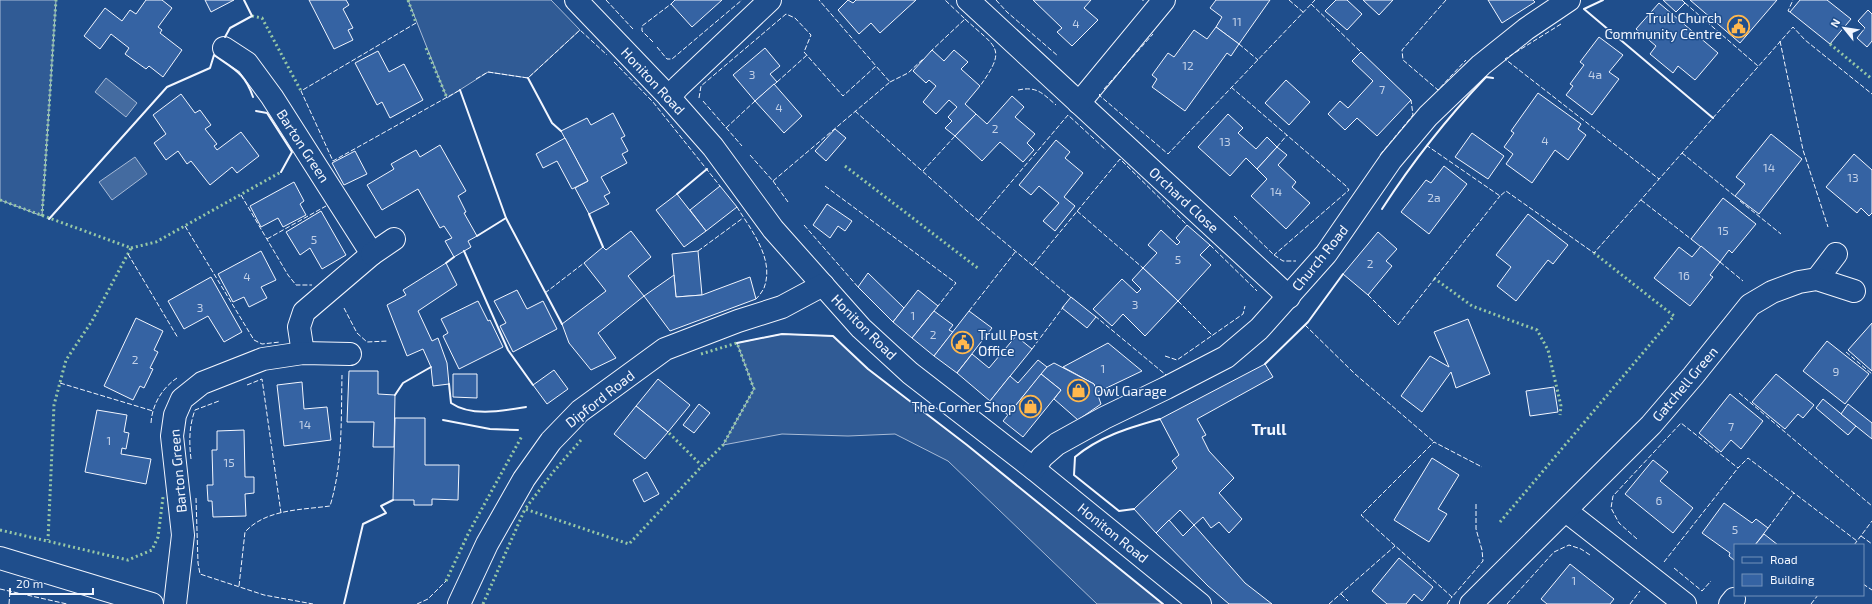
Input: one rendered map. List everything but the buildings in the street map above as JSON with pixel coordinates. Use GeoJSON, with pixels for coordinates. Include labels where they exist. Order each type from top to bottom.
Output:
{"type":"FeatureCollection","features":[{"type":"Feature","properties":{"kind":"street","name":"Honiton Road"},"geometry":{"type":"LineString","coordinates":[[576,0],[669,97],[713,147],[773,229],[861,328],[910,372],[1034,469],[1200,604]]}},
{"type":"Feature","properties":{"kind":"street"},"geometry":{"type":"LineString","coordinates":[[669,97],[770,0]]}},
{"type":"Feature","properties":{"kind":"street","name":"Orchard Close"},"geometry":{"type":"LineString","coordinates":[[968,0],[1289,297]]}},
{"type":"Feature","properties":{"kind":"street"},"geometry":{"type":"LineString","coordinates":[[1078,103],[1164,0]]}},
{"type":"Feature","properties":{"kind":"street","name":"Church Road"},"geometry":{"type":"LineString","coordinates":[[1034,469],[1042,457],[1057,444],[1104,418],[1226,357],[1259,329],[1326,254],[1391,160],[1428,116],[1481,65],[1526,29],[1569,0]]}},
{"type":"Feature","properties":{"kind":"street","name":"Barton Green"},"geometry":{"type":"LineString","coordinates":[[224,48],[247,63],[272,97],[372,254]]}},
{"type":"Feature","properties":{"kind":"street"},"geometry":{"type":"LineString","coordinates":[[303,353],[299,327],[304,312],[372,254],[394,240]]}},
{"type":"Feature","properties":{"kind":"street"},"geometry":{"type":"LineString","coordinates":[[1817,279],[1836,254]]}},
{"type":"Feature","properties":{"kind":"street","name":"Gatchell Green"},"geometry":{"type":"LineString","coordinates":[[1471,604],[1651,424],[1693,376],[1750,305],[1772,292],[1799,282],[1817,279],[1854,291]]}},
{"type":"Feature","properties":{"kind":"street","name":"Dipford Road"},"geometry":{"type":"LineString","coordinates":[[459,604],[487,544],[524,479],[550,441],[580,411],[665,349],[738,321],[782,307],[823,285]]}},
{"type":"Feature","properties":{"kind":"street","name":"Barton Green"},"geometry":{"type":"LineString","coordinates":[[175,604],[183,535],[172,436],[175,415],[182,399],[202,383],[263,359],[303,353],[350,354]]}},
{"type":"Feature","properties":{"kind":"street"},"geometry":{"type":"LineString","coordinates":[[1566,510],[1685,604]]}},
{"type":"Feature","properties":{"kind":"street"},"geometry":{"type":"LineString","coordinates":[[0,558],[152,604]]}},
{"type":"Feature","properties":{"kind":"shaded area"},"geometry":{"type":"Polygon","coordinates":[[[0,0],[56,0],[42,216],[0,200],[0,0]]]}},
{"type":"Feature","properties":{"kind":"shaded area"},"geometry":{"type":"Polygon","coordinates":[[[408,0],[551,0],[580,30],[528,78],[488,72],[447,98],[408,0]]]}},
{"type":"Feature","properties":{"kind":"shaded area"},"geometry":{"type":"Polygon","coordinates":[[[106,78],[137,103],[126,117],[95,92],[106,78]]]}},
{"type":"Feature","properties":{"kind":"shaded area"},"geometry":{"type":"Polygon","coordinates":[[[135,157],[147,174],[112,200],[99,182],[135,157]]]}},
{"type":"Feature","properties":{"kind":"shaded area"},"geometry":{"type":"Polygon","coordinates":[[[782,334],[833,336],[868,369],[967,445],[1163,604],[1097,604],[948,461],[895,434],[848,436],[782,434],[723,445],[754,389],[737,343],[782,334]]]}},
{"type":"Feature","properties":{"kind":"hedge"},"geometry":{"type":"LineString","coordinates":[[42,216],[56,0]]}},
{"type":"Feature","properties":{"kind":"hedge"},"geometry":{"type":"LineString","coordinates":[[408,0],[416,23]]}},
{"type":"Feature","properties":{"kind":"hedge"},"geometry":{"type":"LineString","coordinates":[[252,16],[262,18],[301,91]]}},
{"type":"Feature","properties":{"kind":"hedge"},"geometry":{"type":"LineString","coordinates":[[1830,44],[1872,79]]}},
{"type":"Feature","properties":{"kind":"hedge"},"geometry":{"type":"LineString","coordinates":[[426,48],[447,98]]}},
{"type":"Feature","properties":{"kind":"hedge"},"geometry":{"type":"LineString","coordinates":[[845,166],[979,269]]}},
{"type":"Feature","properties":{"kind":"hedge"},"geometry":{"type":"LineString","coordinates":[[131,248],[156,242],[281,172]]}},
{"type":"Feature","properties":{"kind":"hedge"},"geometry":{"type":"LineString","coordinates":[[0,200],[131,248],[92,321],[66,360],[54,405],[48,540]]}},
{"type":"Feature","properties":{"kind":"hedge"},"geometry":{"type":"LineString","coordinates":[[1500,522],[1674,316],[1594,253]]}},
{"type":"Feature","properties":{"kind":"hedge"},"geometry":{"type":"LineString","coordinates":[[1434,278],[1472,306],[1537,330],[1548,350],[1561,406],[1560,415]]}},
{"type":"Feature","properties":{"kind":"hedge"},"geometry":{"type":"LineString","coordinates":[[701,354],[737,343],[754,389],[723,445],[702,466]]}},
{"type":"Feature","properties":{"kind":"hedge"},"geometry":{"type":"LineString","coordinates":[[581,440],[554,471],[525,509],[629,544],[702,466],[668,432]]}},
{"type":"Feature","properties":{"kind":"hedge"},"geometry":{"type":"LineString","coordinates":[[446,581],[469,532],[522,436]]}},
{"type":"Feature","properties":{"kind":"hedge"},"geometry":{"type":"LineString","coordinates":[[0,530],[128,560],[152,550],[158,537],[163,497]]}},
{"type":"Feature","properties":{"kind":"hedge"},"geometry":{"type":"LineString","coordinates":[[483,604],[525,509]]}},
{"type":"Feature","properties":{"kind":"fence"},"geometry":{"type":"LineString","coordinates":[[606,0],[633,29]]}},
{"type":"Feature","properties":{"kind":"fence"},"geometry":{"type":"LineString","coordinates":[[657,47],[667,59],[672,59],[742,0]]}},
{"type":"Feature","properties":{"kind":"fence"},"geometry":{"type":"LineString","coordinates":[[699,98],[701,86],[786,14],[795,18],[811,35],[804,52],[843,96],[876,66],[819,0]]}},
{"type":"Feature","properties":{"kind":"fence"},"geometry":{"type":"LineString","coordinates":[[930,52],[965,19],[945,0]]}},
{"type":"Feature","properties":{"kind":"fence"},"geometry":{"type":"LineString","coordinates":[[996,0],[1007,12],[1058,56]]}},
{"type":"Feature","properties":{"kind":"fence"},"geometry":{"type":"LineString","coordinates":[[1289,0],[1303,12]]}},
{"type":"Feature","properties":{"kind":"fence"},"geometry":{"type":"LineString","coordinates":[[1100,94],[1099,95],[1168,154],[1315,0]]}},
{"type":"Feature","properties":{"kind":"fence"},"geometry":{"type":"LineString","coordinates":[[1446,0],[1402,50],[1403,60],[1438,90],[1466,60]]}},
{"type":"Feature","properties":{"kind":"fence"},"geometry":{"type":"LineString","coordinates":[[1790,12],[1788,11],[1793,0]]}},
{"type":"Feature","properties":{"kind":"fence"},"geometry":{"type":"LineString","coordinates":[[1685,3],[1758,66]]}},
{"type":"Feature","properties":{"kind":"fence"},"geometry":{"type":"LineString","coordinates":[[653,42],[642,31],[642,26],[671,4]]}},
{"type":"Feature","properties":{"kind":"fence"},"geometry":{"type":"LineString","coordinates":[[1311,4],[1361,52]]}},
{"type":"Feature","properties":{"kind":"fence"},"geometry":{"type":"LineString","coordinates":[[965,19],[984,36],[995,49],[996,55],[994,63],[980,86]]}},
{"type":"Feature","properties":{"kind":"fence"},"geometry":{"type":"LineString","coordinates":[[416,23],[301,91],[333,161],[460,90]]}},
{"type":"Feature","properties":{"kind":"fence"},"geometry":{"type":"LineString","coordinates":[[1561,24],[1505,59],[1659,179]]}},
{"type":"Feature","properties":{"kind":"fence"},"geometry":{"type":"LineString","coordinates":[[1426,145],[1500,196],[1506,191],[1594,253],[1793,27],[1805,40],[1872,94]]}},
{"type":"Feature","properties":{"kind":"fence"},"geometry":{"type":"LineString","coordinates":[[476,79],[488,72],[528,78],[580,30],[607,55]]}},
{"type":"Feature","properties":{"kind":"fence"},"geometry":{"type":"LineString","coordinates":[[1104,89],[1153,34]]}},
{"type":"Feature","properties":{"kind":"fence"},"geometry":{"type":"LineString","coordinates":[[1780,41],[1803,150],[1828,227]]}},
{"type":"Feature","properties":{"kind":"fence"},"geometry":{"type":"LineString","coordinates":[[1239,44],[1258,60]]}},
{"type":"Feature","properties":{"kind":"fence"},"geometry":{"type":"LineString","coordinates":[[777,82],[807,55]]}},
{"type":"Feature","properties":{"kind":"fence"},"geometry":{"type":"LineString","coordinates":[[890,82],[908,73],[923,59]]}},
{"type":"Feature","properties":{"kind":"fence"},"geometry":{"type":"LineString","coordinates":[[614,62],[653,102],[720,186]]}},
{"type":"Feature","properties":{"kind":"fence"},"geometry":{"type":"LineString","coordinates":[[750,155],[773,181],[890,82],[876,66]]}},
{"type":"Feature","properties":{"kind":"fence"},"geometry":{"type":"LineString","coordinates":[[1231,87],[1349,190],[1274,255]]}},
{"type":"Feature","properties":{"kind":"fence"},"geometry":{"type":"LineString","coordinates":[[1018,90],[1035,90],[1043,94],[1056,105]]}},
{"type":"Feature","properties":{"kind":"fence"},"geometry":{"type":"LineString","coordinates":[[1380,155],[1413,115],[1411,100]]}},
{"type":"Feature","properties":{"kind":"fence"},"geometry":{"type":"LineString","coordinates":[[703,101],[742,146]]}},
{"type":"Feature","properties":{"kind":"fence"},"geometry":{"type":"LineString","coordinates":[[726,128],[755,101]]}},
{"type":"Feature","properties":{"kind":"fence"},"geometry":{"type":"LineString","coordinates":[[855,111],[967,211],[1073,299]]}},
{"type":"Feature","properties":{"kind":"fence"},"geometry":{"type":"LineString","coordinates":[[979,220],[1068,115],[1106,150]]}},
{"type":"Feature","properties":{"kind":"fence"},"geometry":{"type":"LineString","coordinates":[[1277,147],[1287,135]]}},
{"type":"Feature","properties":{"kind":"fence"},"geometry":{"type":"LineString","coordinates":[[923,171],[955,136]]}},
{"type":"Feature","properties":{"kind":"fence"},"geometry":{"type":"LineString","coordinates":[[1682,153],[1736,197]]}},
{"type":"Feature","properties":{"kind":"fence"},"geometry":{"type":"LineString","coordinates":[[1033,265],[1120,159],[1187,225]]}},
{"type":"Feature","properties":{"kind":"fence"},"geometry":{"type":"LineString","coordinates":[[773,181],[788,202]]}},
{"type":"Feature","properties":{"kind":"fence"},"geometry":{"type":"LineString","coordinates":[[825,186],[956,283],[938,306]]}},
{"type":"Feature","properties":{"kind":"fence"},"geometry":{"type":"LineString","coordinates":[[241,195],[288,275],[296,285],[312,285]]}},
{"type":"Feature","properties":{"kind":"fence"},"geometry":{"type":"LineString","coordinates":[[1368,295],[1398,325],[1500,196]]}},
{"type":"Feature","properties":{"kind":"fence"},"geometry":{"type":"LineString","coordinates":[[1641,200],[1691,239]]}},
{"type":"Feature","properties":{"kind":"fence"},"geometry":{"type":"LineString","coordinates":[[1740,201],[1781,234]]}},
{"type":"Feature","properties":{"kind":"fence"},"geometry":{"type":"LineString","coordinates":[[267,239],[326,206]]}},
{"type":"Feature","properties":{"kind":"fence"},"geometry":{"type":"LineString","coordinates":[[737,207],[755,235],[764,256],[767,277],[764,288],[756,299]]}},
{"type":"Feature","properties":{"kind":"fence"},"geometry":{"type":"LineString","coordinates":[[1077,211],[1143,268]]}},
{"type":"Feature","properties":{"kind":"fence"},"geometry":{"type":"LineString","coordinates":[[1234,216],[1274,255],[1283,261],[1296,261]]}},
{"type":"Feature","properties":{"kind":"fence"},"geometry":{"type":"LineString","coordinates":[[698,251],[743,218]]}},
{"type":"Feature","properties":{"kind":"fence"},"geometry":{"type":"LineString","coordinates":[[804,225],[858,287]]}},
{"type":"Feature","properties":{"kind":"fence"},"geometry":{"type":"LineString","coordinates":[[185,226],[254,340],[262,344],[280,342]]}},
{"type":"Feature","properties":{"kind":"fence"},"geometry":{"type":"LineString","coordinates":[[1210,245],[1257,291]]}},
{"type":"Feature","properties":{"kind":"fence"},"geometry":{"type":"LineString","coordinates":[[969,311],[1016,251]]}},
{"type":"Feature","properties":{"kind":"fence"},"geometry":{"type":"LineString","coordinates":[[128,254],[178,338]]}},
{"type":"Feature","properties":{"kind":"fence"},"geometry":{"type":"LineString","coordinates":[[1720,262],[1743,281]]}},
{"type":"Feature","properties":{"kind":"fence"},"geometry":{"type":"LineString","coordinates":[[545,293],[584,263]]}},
{"type":"Feature","properties":{"kind":"fence"},"geometry":{"type":"LineString","coordinates":[[1178,301],[1213,336]]}},
{"type":"Feature","properties":{"kind":"fence"},"geometry":{"type":"LineString","coordinates":[[1032,349],[1064,306]]}},
{"type":"Feature","properties":{"kind":"fence"},"geometry":{"type":"LineString","coordinates":[[1165,356],[1177,360],[1243,314],[1245,306]]}},
{"type":"Feature","properties":{"kind":"fence"},"geometry":{"type":"LineString","coordinates":[[344,308],[357,333],[367,342],[388,341]]}},
{"type":"Feature","properties":{"kind":"fence"},"geometry":{"type":"LineString","coordinates":[[1095,316],[1166,375]]}},
{"type":"Feature","properties":{"kind":"fence"},"geometry":{"type":"LineString","coordinates":[[1305,325],[1355,374],[1434,442]]}},
{"type":"Feature","properties":{"kind":"fence"},"geometry":{"type":"LineString","coordinates":[[1846,352],[1872,374]]}},
{"type":"Feature","properties":{"kind":"fence"},"geometry":{"type":"LineString","coordinates":[[239,586],[245,532],[253,524],[284,512],[330,506],[339,458],[342,375]]}},
{"type":"Feature","properties":{"kind":"fence"},"geometry":{"type":"LineString","coordinates":[[151,423],[153,410],[162,392],[177,378]]}},
{"type":"Feature","properties":{"kind":"fence"},"geometry":{"type":"LineString","coordinates":[[247,385],[262,379],[281,513]]}},
{"type":"Feature","properties":{"kind":"fence"},"geometry":{"type":"LineString","coordinates":[[60,383],[153,411]]}},
{"type":"Feature","properties":{"kind":"fence"},"geometry":{"type":"LineString","coordinates":[[1739,393],[1872,506]]}},
{"type":"Feature","properties":{"kind":"fence"},"geometry":{"type":"LineString","coordinates":[[191,459],[190,434],[195,410],[219,401]]}},
{"type":"Feature","properties":{"kind":"fence"},"geometry":{"type":"LineString","coordinates":[[1637,539],[1619,523],[1611,508],[1613,496],[1681,423],[1738,468],[1748,458],[1857,541]]}},
{"type":"Feature","properties":{"kind":"fence"},"geometry":{"type":"LineString","coordinates":[[1476,504],[1476,529],[1482,550],[1483,561],[1452,597],[1361,515],[1434,442],[1482,467]]}},
{"type":"Feature","properties":{"kind":"fence"},"geometry":{"type":"LineString","coordinates":[[1664,562],[1738,468]]}},
{"type":"Feature","properties":{"kind":"fence"},"geometry":{"type":"LineString","coordinates":[[1768,528],[1794,493]]}},
{"type":"Feature","properties":{"kind":"fence"},"geometry":{"type":"LineString","coordinates":[[196,498],[198,563],[200,574],[264,595],[313,604]]}},
{"type":"Feature","properties":{"kind":"fence"},"geometry":{"type":"LineString","coordinates":[[1855,544],[1872,521]]}},
{"type":"Feature","properties":{"kind":"fence"},"geometry":{"type":"LineString","coordinates":[[1861,536],[1872,544]]}},
{"type":"Feature","properties":{"kind":"fence"},"geometry":{"type":"LineString","coordinates":[[1507,604],[1554,552],[1569,545],[1581,549],[1590,555]]}},
{"type":"Feature","properties":{"kind":"fence"},"geometry":{"type":"LineString","coordinates":[[1329,604],[1395,546]]}},
{"type":"Feature","properties":{"kind":"fence"},"geometry":{"type":"LineString","coordinates":[[1674,568],[1702,591],[1711,581]]}},
{"type":"Feature","properties":{"kind":"fence"},"geometry":{"type":"LineString","coordinates":[[417,604],[428,599],[446,581]]}},
{"type":"Feature","properties":{"kind":"fence"},"geometry":{"type":"LineString","coordinates":[[1864,585],[1872,590]]}},
{"type":"Feature","properties":{"kind":"fence"},"geometry":{"type":"LineString","coordinates":[[0,589],[67,604]]}},
{"type":"Feature","properties":{"kind":"fence"},"geometry":{"type":"LineString","coordinates":[[9,604],[10,591]]}},
{"type":"Feature","properties":{"kind":"fence"},"geometry":{"type":"LineString","coordinates":[[1630,604],[1640,591]]}},
{"type":"Feature","properties":{"kind":"fence"},"geometry":{"type":"LineString","coordinates":[[1341,594],[1348,601]]}},
{"type":"Feature","properties":{"kind":"fence"},"geometry":{"type":"LineString","coordinates":[[1811,604],[1817,596]]}},
{"type":"Feature","properties":{"kind":"fence"},"geometry":{"type":"LineString","coordinates":[[1447,604],[1452,597]]}},
{"type":"Feature","properties":{"kind":"wall"},"geometry":{"type":"LineString","coordinates":[[225,37],[230,28],[252,16],[244,0]]}},
{"type":"Feature","properties":{"kind":"wall"},"geometry":{"type":"LineString","coordinates":[[1603,0],[1584,9],[1713,118]]}},
{"type":"Feature","properties":{"kind":"wall"},"geometry":{"type":"LineString","coordinates":[[49,219],[167,87],[210,68],[214,55],[238,72],[246,82],[253,97]]}},
{"type":"Feature","properties":{"kind":"wall"},"geometry":{"type":"LineString","coordinates":[[1382,209],[1418,157],[1444,124],[1486,77],[1493,78]]}},
{"type":"Feature","properties":{"kind":"wall"},"geometry":{"type":"LineString","coordinates":[[528,78],[552,123],[561,131]]}},
{"type":"Feature","properties":{"kind":"wall"},"geometry":{"type":"LineString","coordinates":[[460,90],[506,218],[562,324]]}},
{"type":"Feature","properties":{"kind":"wall"},"geometry":{"type":"LineString","coordinates":[[256,111],[267,113],[292,152],[281,172]]}},
{"type":"Feature","properties":{"kind":"wall"},"geometry":{"type":"LineString","coordinates":[[677,194],[707,169]]}},
{"type":"Feature","properties":{"kind":"wall"},"geometry":{"type":"LineString","coordinates":[[589,214],[603,247]]}},
{"type":"Feature","properties":{"kind":"wall"},"geometry":{"type":"LineString","coordinates":[[477,236],[506,218]]}},
{"type":"Feature","properties":{"kind":"wall"},"geometry":{"type":"LineString","coordinates":[[464,251],[508,350],[533,385]]}},
{"type":"Feature","properties":{"kind":"wall"},"geometry":{"type":"LineString","coordinates":[[446,263],[454,257]]}},
{"type":"Feature","properties":{"kind":"wall"},"geometry":{"type":"LineString","coordinates":[[1265,364],[1308,322],[1343,274]]}},
{"type":"Feature","properties":{"kind":"wall"},"geometry":{"type":"LineString","coordinates":[[737,343],[782,334],[833,336],[868,369],[967,445],[1163,604]]}},
{"type":"Feature","properties":{"kind":"wall"},"geometry":{"type":"LineString","coordinates":[[395,395],[403,383],[431,367]]}},
{"type":"Feature","properties":{"kind":"wall"},"geometry":{"type":"LineString","coordinates":[[449,384],[451,403],[468,410],[487,412],[526,407]]}},
{"type":"Feature","properties":{"kind":"wall"},"geometry":{"type":"LineString","coordinates":[[1134,509],[1119,511],[1074,475],[1075,457],[1094,443],[1105,438],[1126,429],[1160,419]]}},
{"type":"Feature","properties":{"kind":"wall"},"geometry":{"type":"LineString","coordinates":[[443,420],[490,429],[518,430]]}},
{"type":"Feature","properties":{"kind":"wall"},"geometry":{"type":"LineString","coordinates":[[344,604],[363,524],[386,513],[381,506],[393,500]]}},
{"type":"Feature","properties":{"kind":"place","name":"Trull Church Community Centre"},"geometry":{"type":"Point","coordinates":[1738,26]}},
{"type":"Feature","properties":{"kind":"place","name":"Trull Post Office"},"geometry":{"type":"Point","coordinates":[962,343]}},
{"type":"Feature","properties":{"kind":"place","name":"Owl Garage"},"geometry":{"type":"Point","coordinates":[1079,391]}},
{"type":"Feature","properties":{"kind":"place","name":"The Corner Shop"},"geometry":{"type":"Point","coordinates":[1031,407]}},
{"type":"Feature","properties":{"kind":"district","name":"Trull"},"geometry":{"type":"Point","coordinates":[1269,429]}}]}
